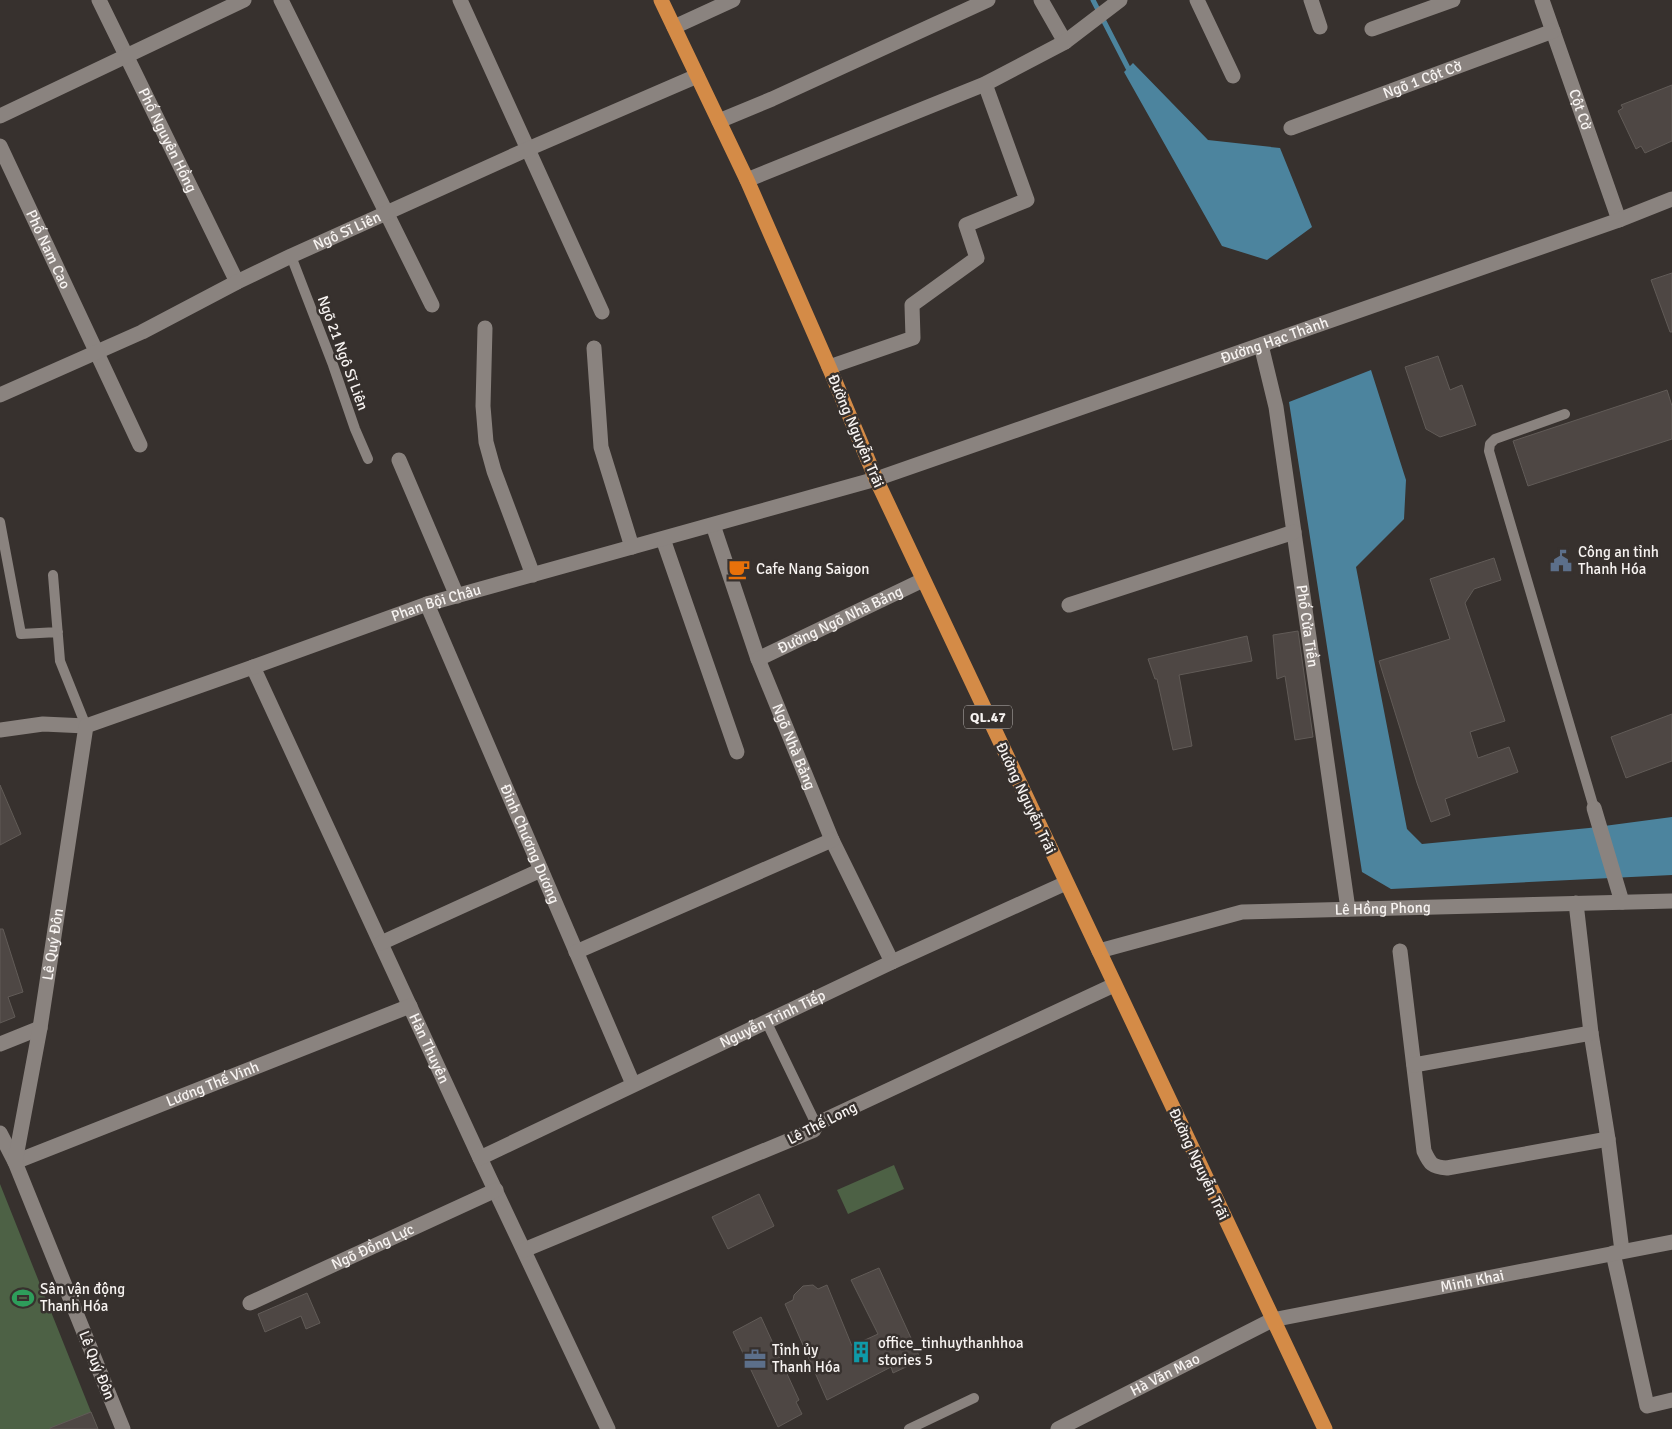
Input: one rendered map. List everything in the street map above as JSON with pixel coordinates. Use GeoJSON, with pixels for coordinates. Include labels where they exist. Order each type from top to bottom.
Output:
{"type":"FeatureCollection","features":[{"type":"Feature","properties":{"kind":"highway","name":"Đường Nguyễn Trãi"},"geometry":{"type":"LineString","coordinates":[[661,0],[746,180],[829,367],[876,479],[1325,1429]]}},
{"type":"Feature","properties":{"kind":"street","name":"Phố Nguyên Hồng"},"geometry":{"type":"LineString","coordinates":[[98,0],[237,282]]}},
{"type":"Feature","properties":{"kind":"street"},"geometry":{"type":"LineString","coordinates":[[0,116],[244,0]]}},
{"type":"Feature","properties":{"kind":"street"},"geometry":{"type":"LineString","coordinates":[[280,0],[432,305]]}},
{"type":"Feature","properties":{"kind":"street"},"geometry":{"type":"LineString","coordinates":[[460,0],[602,312]]}},
{"type":"Feature","properties":{"kind":"street"},"geometry":{"type":"LineString","coordinates":[[674,27],[733,0]]}},
{"type":"Feature","properties":{"kind":"street"},"geometry":{"type":"LineString","coordinates":[[718,121],[772,99],[988,0]]}},
{"type":"Feature","properties":{"kind":"street"},"geometry":{"type":"LineString","coordinates":[[1041,0],[1065,42]]}},
{"type":"Feature","properties":{"kind":"street"},"geometry":{"type":"LineString","coordinates":[[746,180],[985,84],[1065,42],[1120,0]]}},
{"type":"Feature","properties":{"kind":"street"},"geometry":{"type":"LineString","coordinates":[[1197,0],[1233,76]]}},
{"type":"Feature","properties":{"kind":"street"},"geometry":{"type":"LineString","coordinates":[[1311,0],[1320,27]]}},
{"type":"Feature","properties":{"kind":"street"},"geometry":{"type":"LineString","coordinates":[[1372,29],[1453,0]]}},
{"type":"Feature","properties":{"kind":"street","name":"Cột Cờ"},"geometry":{"type":"LineString","coordinates":[[1542,0],[1619,220]]}},
{"type":"Feature","properties":{"kind":"street","name":"Ngõ 1 Cột Cờ"},"geometry":{"type":"LineString","coordinates":[[1291,128],[1553,31]]}},
{"type":"Feature","properties":{"kind":"street","name":"Ngô Sĩ Liên"},"geometry":{"type":"LineString","coordinates":[[0,395],[142,332],[291,256],[528,149],[697,76]]}},
{"type":"Feature","properties":{"kind":"street"},"geometry":{"type":"LineString","coordinates":[[829,367],[913,338],[912,305],[977,258],[966,225],[1027,200],[985,84]]}},
{"type":"Feature","properties":{"kind":"street","name":"Phố Nam Cao"},"geometry":{"type":"LineString","coordinates":[[0,146],[140,445]]}},
{"type":"Feature","properties":{"kind":"street","name":"Đường Hạc Thành"},"geometry":{"type":"LineString","coordinates":[[876,479],[1619,220],[1672,199]]}},
{"type":"Feature","properties":{"kind":"street"},"geometry":{"type":"LineString","coordinates":[[485,328],[483,406],[486,442],[494,471],[533,575]]}},
{"type":"Feature","properties":{"kind":"street","name":"Phố Cửa Tiền"},"geometry":{"type":"LineString","coordinates":[[1261,345],[1276,407],[1348,909]]}},
{"type":"Feature","properties":{"kind":"street"},"geometry":{"type":"LineString","coordinates":[[594,348],[601,447],[632,547]]}},
{"type":"Feature","properties":{"kind":"street"},"geometry":{"type":"LineString","coordinates":[[399,460],[457,596]]}},
{"type":"Feature","properties":{"kind":"street","name":"Phan Bội Châu"},"geometry":{"type":"LineString","coordinates":[[0,730],[43,724],[86,726],[427,604],[876,479]]}},
{"type":"Feature","properties":{"kind":"street","name":"Ngõ Nhà Bảng"},"geometry":{"type":"LineString","coordinates":[[712,525],[758,659],[832,840],[892,962]]}},
{"type":"Feature","properties":{"kind":"street"},"geometry":{"type":"LineString","coordinates":[[1069,605],[1294,532]]}},
{"type":"Feature","properties":{"kind":"street"},"geometry":{"type":"LineString","coordinates":[[662,539],[737,752]]}},
{"type":"Feature","properties":{"kind":"street","name":"Đường Ngõ Nhà Bảng"},"geometry":{"type":"LineString","coordinates":[[758,659],[923,580]]}},
{"type":"Feature","properties":{"kind":"street","name":"Đinh Chương Dương"},"geometry":{"type":"LineString","coordinates":[[427,604],[633,1084]]}},
{"type":"Feature","properties":{"kind":"street","name":"Hàn Thuyên"},"geometry":{"type":"LineString","coordinates":[[253,667],[480,1158],[608,1429]]}},
{"type":"Feature","properties":{"kind":"street","name":"Lê Quý Đôn"},"geometry":{"type":"LineString","coordinates":[[15,1162],[40,1028],[86,726]]}},
{"type":"Feature","properties":{"kind":"street"},"geometry":{"type":"LineString","coordinates":[[1594,808],[1622,902]]}},
{"type":"Feature","properties":{"kind":"street"},"geometry":{"type":"LineString","coordinates":[[576,952],[832,840]]}},
{"type":"Feature","properties":{"kind":"street"},"geometry":{"type":"LineString","coordinates":[[381,943],[541,870]]}},
{"type":"Feature","properties":{"kind":"street","name":"Nguyễn Trinh Tiếp"},"geometry":{"type":"LineString","coordinates":[[480,1158],[892,962],[1066,883]]}},
{"type":"Feature","properties":{"kind":"street","name":"Lê Hồng Phong"},"geometry":{"type":"LineString","coordinates":[[1099,951],[1242,912],[1672,901]]}},
{"type":"Feature","properties":{"kind":"street"},"geometry":{"type":"LineString","coordinates":[[1576,904],[1591,1033],[1608,1139],[1618,1252],[1647,1406],[1672,1400]]}},
{"type":"Feature","properties":{"kind":"street"},"geometry":{"type":"LineString","coordinates":[[1400,950],[1424,1151],[1429,1162],[1436,1168],[1446,1168],[1608,1139]]}},
{"type":"Feature","properties":{"kind":"street","name":"Lê Thế Long"},"geometry":{"type":"LineString","coordinates":[[524,1250],[814,1130],[816,1124],[1114,985]]}},
{"type":"Feature","properties":{"kind":"street","name":"Lương Thế Vinh"},"geometry":{"type":"LineString","coordinates":[[15,1162],[410,1006]]}},
{"type":"Feature","properties":{"kind":"street"},"geometry":{"type":"LineString","coordinates":[[0,1044],[40,1028]]}},
{"type":"Feature","properties":{"kind":"street"},"geometry":{"type":"LineString","coordinates":[[1414,1065],[1591,1033]]}},
{"type":"Feature","properties":{"kind":"street","name":"Lê Quý Đôn"},"geometry":{"type":"LineString","coordinates":[[0,1133],[15,1162],[123,1429]]}},
{"type":"Feature","properties":{"kind":"street","name":"Ngõ Đồng Lực"},"geometry":{"type":"LineString","coordinates":[[250,1303],[496,1190]]}},
{"type":"Feature","properties":{"kind":"street","name":"Minh Khai"},"geometry":{"type":"LineString","coordinates":[[1272,1320],[1672,1242]]}},
{"type":"Feature","properties":{"kind":"street","name":"Hà Văn Mao"},"geometry":{"type":"LineString","coordinates":[[1062,1428],[1272,1320]]}},
{"type":"Feature","properties":{"kind":"lane","name":"Ngõ 21 Ngô Sĩ Liên"},"geometry":{"type":"LineString","coordinates":[[291,256],[333,365],[355,429],[368,459]]}},
{"type":"Feature","properties":{"kind":"lane"},"geometry":{"type":"LineString","coordinates":[[1565,414],[1495,439],[1490,444],[1489,451],[1594,808]]}},
{"type":"Feature","properties":{"kind":"lane"},"geometry":{"type":"LineString","coordinates":[[0,522],[21,634],[58,632]]}},
{"type":"Feature","properties":{"kind":"lane"},"geometry":{"type":"LineString","coordinates":[[53,575],[60,661],[86,726]]}},
{"type":"Feature","properties":{"kind":"lane"},"geometry":{"type":"LineString","coordinates":[[766,1023],[816,1124]]}},
{"type":"Feature","properties":{"kind":"lane"},"geometry":{"type":"LineString","coordinates":[[909,1429],[974,1398]]}},
{"type":"Feature","properties":{"kind":"green space"},"geometry":{"type":"Polygon","coordinates":[[[894,1165],[904,1189],[848,1214],[837,1190],[894,1165]]]}},
{"type":"Feature","properties":{"kind":"green space","name":"Sân vận động Thanh Hóa"},"geometry":{"type":"Polygon","coordinates":[[[0,1184],[91,1412],[98,1429],[0,1429],[0,1184]]]}},
{"type":"Feature","properties":{"kind":"water"},"geometry":{"type":"Polygon","coordinates":[[[1133,63],[1208,140],[1280,148],[1312,227],[1267,260],[1222,246],[1124,72],[1133,63]]]}},
{"type":"Feature","properties":{"kind":"water"},"geometry":{"type":"Polygon","coordinates":[[[1371,370],[1406,480],[1404,519],[1356,567],[1407,829],[1422,844],[1589,828],[1672,817],[1672,875],[1391,889],[1362,872],[1289,402],[1371,370]]]}},
{"type":"Feature","properties":{"kind":"building"},"geometry":{"type":"Polygon","coordinates":[[[1672,85],[1672,141],[1645,153],[1641,146],[1636,149],[1618,111],[1623,108],[1621,105],[1672,85]]]}},
{"type":"Feature","properties":{"kind":"building"},"geometry":{"type":"Polygon","coordinates":[[[1672,273],[1672,332],[1670,332],[1651,280],[1672,273]]]}},
{"type":"Feature","properties":{"kind":"building"},"geometry":{"type":"Polygon","coordinates":[[[1438,356],[1450,390],[1462,385],[1476,425],[1440,437],[1426,429],[1405,367],[1438,356]]]}},
{"type":"Feature","properties":{"kind":"building"},"geometry":{"type":"Polygon","coordinates":[[[1667,390],[1672,406],[1672,439],[1528,486],[1513,441],[1667,390]]]}},
{"type":"Feature","properties":{"kind":"building"},"geometry":{"type":"Polygon","coordinates":[[[1494,558],[1501,580],[1474,589],[1465,603],[1505,721],[1470,732],[1478,758],[1509,747],[1518,772],[1445,799],[1450,815],[1431,822],[1379,661],[1450,639],[1430,579],[1494,558]]]}},
{"type":"Feature","properties":{"kind":"building"},"geometry":{"type":"Polygon","coordinates":[[[1298,631],[1313,737],[1295,740],[1285,676],[1277,679],[1273,635],[1298,631]]]}},
{"type":"Feature","properties":{"kind":"building"},"geometry":{"type":"Polygon","coordinates":[[[1247,636],[1252,661],[1179,675],[1192,746],[1173,750],[1157,679],[1155,679],[1148,659],[1247,636]]]}},
{"type":"Feature","properties":{"kind":"building"},"geometry":{"type":"Polygon","coordinates":[[[1672,714],[1672,761],[1626,778],[1611,737],[1672,714]]]}},
{"type":"Feature","properties":{"kind":"building"},"geometry":{"type":"Polygon","coordinates":[[[0,785],[21,834],[0,845],[0,785]]]}},
{"type":"Feature","properties":{"kind":"building"},"geometry":{"type":"Polygon","coordinates":[[[0,929],[3,929],[23,992],[8,997],[15,1017],[0,1023],[0,929]]]}},
{"type":"Feature","properties":{"kind":"building"},"geometry":{"type":"Polygon","coordinates":[[[759,1194],[774,1226],[728,1249],[712,1217],[759,1194]]]}},
{"type":"Feature","properties":{"kind":"building","name":"office_tinhuythanhhoa stories 5"},"geometry":{"type":"Polygon","coordinates":[[[879,1268],[921,1360],[893,1373],[891,1367],[827,1400],[785,1304],[793,1300],[794,1295],[803,1286],[813,1285],[818,1289],[827,1285],[852,1346],[878,1334],[851,1280],[879,1268]]]}},
{"type":"Feature","properties":{"kind":"building"},"geometry":{"type":"Polygon","coordinates":[[[307,1293],[320,1323],[306,1329],[301,1316],[265,1332],[258,1314],[307,1293]]]}},
{"type":"Feature","properties":{"kind":"building"},"geometry":{"type":"Polygon","coordinates":[[[761,1317],[799,1400],[796,1402],[802,1414],[778,1427],[733,1332],[761,1317]]]}},
{"type":"Feature","properties":{"kind":"building"},"geometry":{"type":"Polygon","coordinates":[[[91,1412],[98,1429],[50,1429],[50,1428],[91,1412]]]}},
{"type":"Feature","properties":{"kind":"waterway"},"geometry":{"type":"LineString","coordinates":[[1093,0],[1128,68]]}},
{"type":"Feature","properties":{"kind":"place","name":"Công an tỉnh Thanh Hóa"},"geometry":{"type":"Point","coordinates":[1561,561]}},
{"type":"Feature","properties":{"kind":"place","name":"Cafe Nang Saigon"},"geometry":{"type":"Point","coordinates":[739,569]}},
{"type":"Feature","properties":{"kind":"place","name":"Sân vận động Thanh Hóa"},"geometry":{"type":"Point","coordinates":[23,1298]}},
{"type":"Feature","properties":{"kind":"place","name":"office_tinhuythanhhoa stories 5"},"geometry":{"type":"Point","coordinates":[861,1352]}},
{"type":"Feature","properties":{"kind":"place","name":"Tỉnh ủy Thanh Hóa"},"geometry":{"type":"Point","coordinates":[755,1359]}}]}
